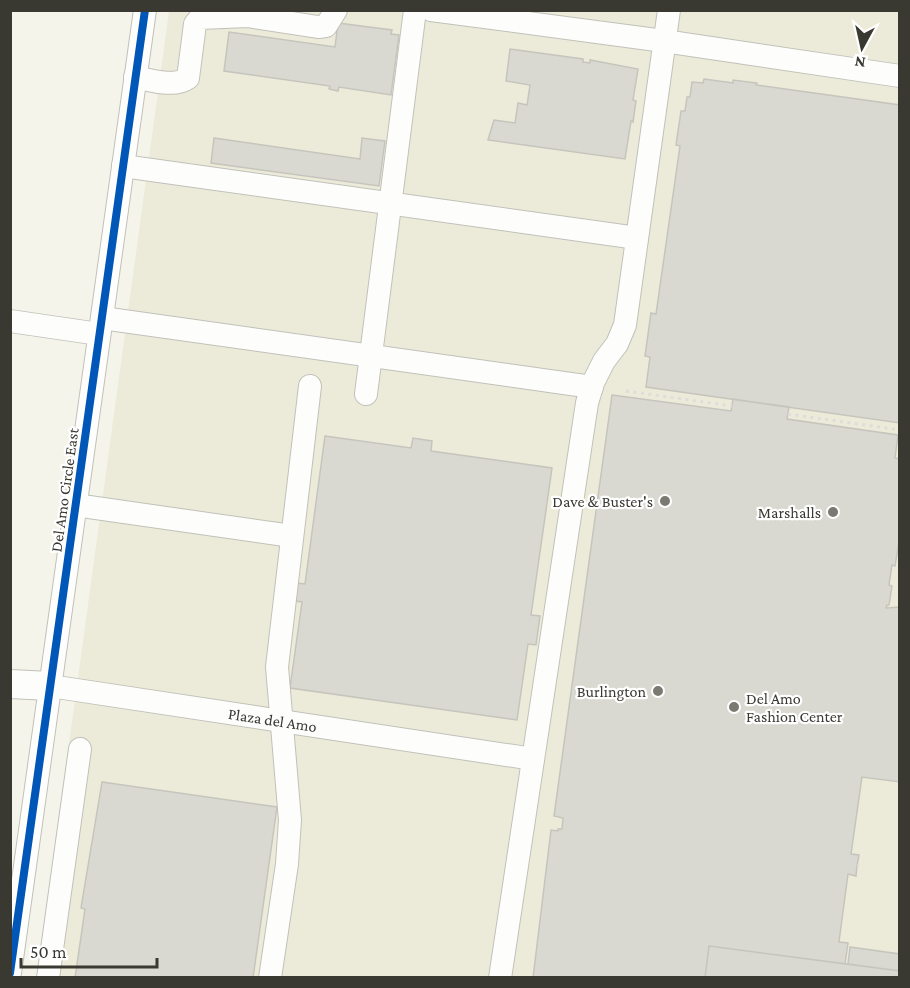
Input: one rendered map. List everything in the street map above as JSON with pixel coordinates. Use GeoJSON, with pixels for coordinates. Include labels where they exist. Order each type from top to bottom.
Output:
{"type":"FeatureCollection","features":[{"type":"Feature","properties":{"kind":"main road","name":"Plaza del Amo"},"geometry":{"type":"LineString","coordinates":[[10,684],[50,686]]}},
{"type":"Feature","properties":{"kind":"street","name":"Del Amo Circle East"},"geometry":{"type":"LineString","coordinates":[[10,973],[144,10]]}},
{"type":"Feature","properties":{"kind":"street"},"geometry":{"type":"LineString","coordinates":[[135,77],[174,83],[188,78],[195,24],[200,18],[247,13],[318,27],[326,26],[336,10]]}},
{"type":"Feature","properties":{"kind":"street"},"geometry":{"type":"LineString","coordinates":[[366,394],[416,10]]}},
{"type":"Feature","properties":{"kind":"street"},"geometry":{"type":"LineString","coordinates":[[431,10],[900,76]]}},
{"type":"Feature","properties":{"kind":"street"},"geometry":{"type":"LineString","coordinates":[[500,978],[585,415],[592,387],[603,361],[617,344],[625,325],[669,10]]}},
{"type":"Feature","properties":{"kind":"street"},"geometry":{"type":"LineString","coordinates":[[123,166],[637,238]]}},
{"type":"Feature","properties":{"kind":"street"},"geometry":{"type":"LineString","coordinates":[[10,321],[100,326],[371,356],[592,387]]}},
{"type":"Feature","properties":{"kind":"street"},"geometry":{"type":"LineString","coordinates":[[270,978],[287,864],[290,820],[277,667],[310,386]]}},
{"type":"Feature","properties":{"kind":"street"},"geometry":{"type":"LineString","coordinates":[[75,504],[292,536]]}},
{"type":"Feature","properties":{"kind":"street","name":"Plaza del Amo"},"geometry":{"type":"LineString","coordinates":[[50,686],[533,759]]}},
{"type":"Feature","properties":{"kind":"street"},"geometry":{"type":"LineString","coordinates":[[48,978],[80,749]]}},
{"type":"Feature","properties":{"kind":"path"},"geometry":{"type":"LineString","coordinates":[[626,391],[732,406]]}},
{"type":"Feature","properties":{"kind":"path"},"geometry":{"type":"LineString","coordinates":[[788,414],[900,430]]}},
{"type":"Feature","properties":{"kind":"shaded area","name":"Del Amo Fashion Center"},"geometry":{"type":"Polygon","coordinates":[[[169,11],[899,11],[899,977],[37,978],[169,11]]]}},
{"type":"Feature","properties":{"kind":"building"},"geometry":{"type":"Polygon","coordinates":[[[338,23],[392,30],[391,34],[399,35],[391,95],[339,87],[338,91],[329,89],[330,86],[224,71],[229,32],[335,47],[338,23]]]}},
{"type":"Feature","properties":{"kind":"building"},"geometry":{"type":"Polygon","coordinates":[[[510,49],[638,69],[633,100],[636,101],[633,122],[631,121],[625,159],[488,140],[494,120],[515,123],[518,103],[527,105],[530,85],[506,81],[510,49]]]}},
{"type":"Feature","properties":{"kind":"building"},"geometry":{"type":"Polygon","coordinates":[[[704,79],[733,83],[733,80],[757,83],[756,85],[900,105],[900,423],[646,387],[650,357],[645,356],[651,313],[656,314],[680,146],[676,145],[681,111],[685,111],[692,82],[703,83],[704,79]]]}},
{"type":"Feature","properties":{"kind":"building"},"geometry":{"type":"Polygon","coordinates":[[[214,138],[360,159],[362,138],[385,141],[379,186],[211,163],[214,138]]]}},
{"type":"Feature","properties":{"kind":"building","name":"Del Amo Fashion Center"},"geometry":{"type":"Polygon","coordinates":[[[612,395],[731,411],[733,399],[789,407],[787,419],[898,435],[895,458],[900,459],[900,536],[895,566],[892,565],[889,605],[886,608],[900,607],[900,782],[862,777],[851,854],[859,855],[856,876],[848,874],[839,942],[848,943],[845,964],[709,946],[705,978],[533,978],[551,830],[562,829],[563,818],[554,816],[612,395]]]}},
{"type":"Feature","properties":{"kind":"building"},"geometry":{"type":"Polygon","coordinates":[[[325,436],[411,448],[413,438],[432,441],[431,451],[552,468],[531,615],[540,616],[536,645],[528,644],[517,720],[290,688],[302,602],[295,601],[297,583],[305,584],[325,436]]]}},
{"type":"Feature","properties":{"kind":"building"},"geometry":{"type":"Polygon","coordinates":[[[102,782],[277,807],[253,978],[75,978],[85,909],[81,908],[102,782]]]}},
{"type":"Feature","properties":{"kind":"building"},"geometry":{"type":"Polygon","coordinates":[[[709,946],[900,971],[900,978],[705,978],[709,946]]]}},
{"type":"Feature","properties":{"kind":"building"},"geometry":{"type":"Polygon","coordinates":[[[850,947],[900,954],[900,971],[848,964],[850,947]]]}},
{"type":"Feature","properties":{"kind":"cycle path"},"geometry":{"type":"LineString","coordinates":[[10,973],[145,10]]}},
{"type":"Feature","properties":{"kind":"place","name":"Dave & Buster's"},"geometry":{"type":"Point","coordinates":[665,501]}},
{"type":"Feature","properties":{"kind":"place","name":"Marshalls"},"geometry":{"type":"Point","coordinates":[833,512]}},
{"type":"Feature","properties":{"kind":"place","name":"Burlington"},"geometry":{"type":"Point","coordinates":[658,691]}},
{"type":"Feature","properties":{"kind":"place","name":"Del Amo Fashion Center"},"geometry":{"type":"Point","coordinates":[734,707]}}]}
